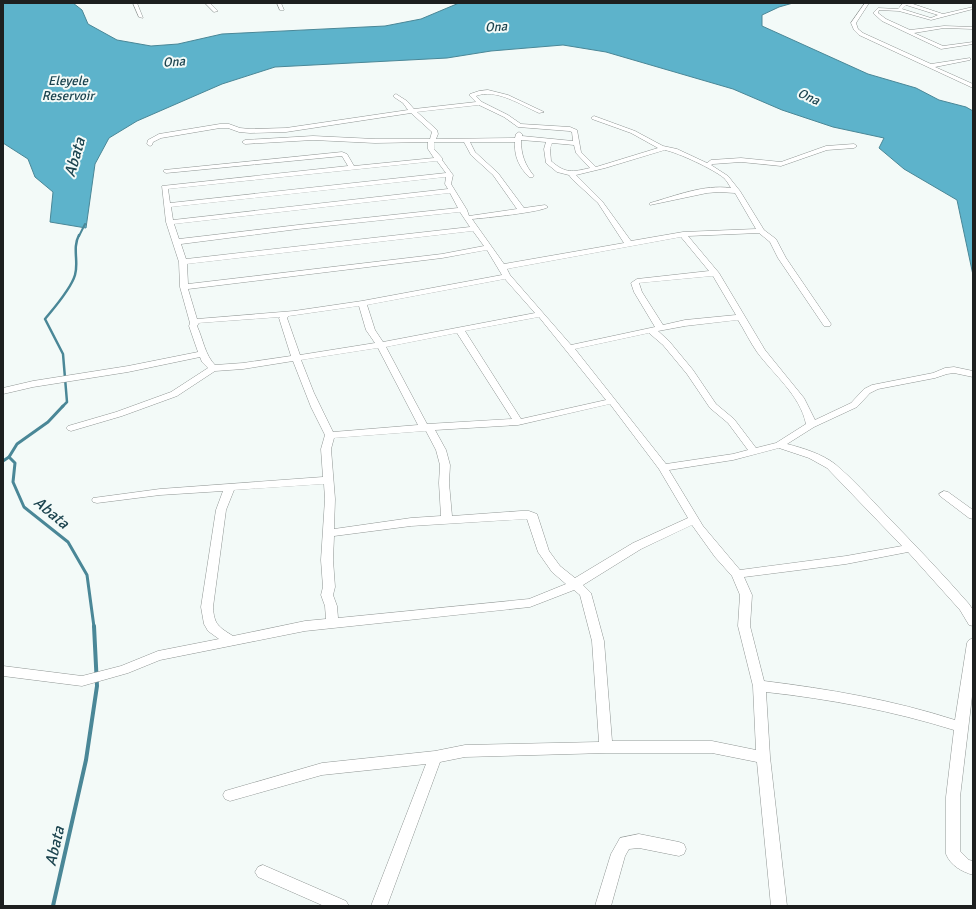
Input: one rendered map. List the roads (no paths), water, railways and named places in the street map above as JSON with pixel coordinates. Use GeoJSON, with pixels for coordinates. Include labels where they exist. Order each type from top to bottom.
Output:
{"type":"FeatureCollection","features":[{"type":"Feature","properties":{"kind":"street"},"geometry":{"type":"LineString","coordinates":[[135,3],[141,17]]}},
{"type":"Feature","properties":{"kind":"street"},"geometry":{"type":"LineString","coordinates":[[207,3],[212,5],[216,11]]}},
{"type":"Feature","properties":{"kind":"street"},"geometry":{"type":"LineString","coordinates":[[278,3],[282,8]]}},
{"type":"Feature","properties":{"kind":"street"},"geometry":{"type":"LineString","coordinates":[[867,3],[854,20],[856,30],[973,86]]}},
{"type":"Feature","properties":{"kind":"street"},"geometry":{"type":"LineString","coordinates":[[899,10],[902,5],[906,3],[943,15]]}},
{"type":"Feature","properties":{"kind":"street"},"geometry":{"type":"LineString","coordinates":[[971,60],[908,32],[884,20],[875,13],[878,9],[899,10],[931,19],[973,8]]}},
{"type":"Feature","properties":{"kind":"street"},"geometry":{"type":"LineString","coordinates":[[961,10],[973,13]]}},
{"type":"Feature","properties":{"kind":"street"},"geometry":{"type":"LineString","coordinates":[[908,32],[944,27],[973,28]]}},
{"type":"Feature","properties":{"kind":"street"},"geometry":{"type":"LineString","coordinates":[[943,48],[973,43]]}},
{"type":"Feature","properties":{"kind":"street"},"geometry":{"type":"LineString","coordinates":[[930,66],[971,60]]}},
{"type":"Feature","properties":{"kind":"street"},"geometry":{"type":"LineString","coordinates":[[541,112],[492,92],[476,93],[472,95],[480,103],[506,116],[520,126],[570,129],[575,131],[578,152],[595,169]]}},
{"type":"Feature","properties":{"kind":"street"},"geometry":{"type":"LineString","coordinates":[[396,96],[405,102],[412,111],[428,123],[435,131],[430,144],[431,149],[440,159],[450,175],[448,184],[465,214],[505,272],[612,401],[663,468],[695,519],[699,528],[737,574],[746,595],[744,626],[759,686],[763,757],[779,906]]}},
{"type":"Feature","properties":{"kind":"street"},"geometry":{"type":"LineString","coordinates":[[150,144],[150,141],[159,136],[220,126],[229,126],[239,130],[250,131],[286,130],[412,111],[480,103]]}},
{"type":"Feature","properties":{"kind":"street"},"geometry":{"type":"LineString","coordinates":[[594,118],[633,132],[664,148],[679,152],[708,166],[726,177],[738,192],[761,230],[773,241],[782,258],[827,324]]}},
{"type":"Feature","properties":{"kind":"street"},"geometry":{"type":"LineString","coordinates":[[520,126],[518,139],[522,167],[531,176]]}},
{"type":"Feature","properties":{"kind":"street"},"geometry":{"type":"LineString","coordinates":[[245,142],[313,138],[432,141],[518,139],[576,142]]}},
{"type":"Feature","properties":{"kind":"street"},"geometry":{"type":"LineString","coordinates":[[550,140],[547,149],[548,162],[559,171],[572,174],[595,169],[664,148]]}},
{"type":"Feature","properties":{"kind":"street"},"geometry":{"type":"LineString","coordinates":[[467,141],[474,154],[491,169],[513,200],[523,211]]}},
{"type":"Feature","properties":{"kind":"street"},"geometry":{"type":"LineString","coordinates":[[708,166],[711,162],[741,160],[781,164],[816,151],[854,146]]}},
{"type":"Feature","properties":{"kind":"street"},"geometry":{"type":"LineString","coordinates":[[166,171],[342,154],[345,155],[352,168]]}},
{"type":"Feature","properties":{"kind":"street"},"geometry":{"type":"LineString","coordinates":[[213,368],[205,360],[204,353],[193,326],[194,323],[184,287],[183,262],[170,222],[164,187],[440,159]]}},
{"type":"Feature","properties":{"kind":"street"},"geometry":{"type":"LineString","coordinates":[[572,174],[574,178],[600,202],[628,243]]}},
{"type":"Feature","properties":{"kind":"street"},"geometry":{"type":"LineString","coordinates":[[167,205],[450,175]]}},
{"type":"Feature","properties":{"kind":"street"},"geometry":{"type":"LineString","coordinates":[[652,204],[725,188],[738,192]]}},
{"type":"Feature","properties":{"kind":"street"},"geometry":{"type":"LineString","coordinates":[[170,222],[452,191]]}},
{"type":"Feature","properties":{"kind":"street"},"geometry":{"type":"LineString","coordinates":[[176,242],[306,226],[523,211],[545,207]]}},
{"type":"Feature","properties":{"kind":"street"},"geometry":{"type":"LineString","coordinates":[[183,262],[475,229]]}},
{"type":"Feature","properties":{"kind":"street"},"geometry":{"type":"LineString","coordinates":[[194,323],[197,321],[288,313],[362,303],[505,272],[628,243],[683,234],[761,230]]}},
{"type":"Feature","properties":{"kind":"street"},"geometry":{"type":"LineString","coordinates":[[683,234],[715,272],[761,351],[801,400],[809,415],[811,425]]}},
{"type":"Feature","properties":{"kind":"street"},"geometry":{"type":"LineString","coordinates":[[184,287],[434,257],[488,247]]}},
{"type":"Feature","properties":{"kind":"street"},"geometry":{"type":"LineString","coordinates":[[662,329],[638,292],[635,284],[637,281],[715,272]]}},
{"type":"Feature","properties":{"kind":"street"},"geometry":{"type":"LineString","coordinates":[[362,303],[368,326],[375,339],[381,345],[427,428],[441,450],[445,465],[444,483],[447,520]]}},
{"type":"Feature","properties":{"kind":"street"},"geometry":{"type":"LineString","coordinates":[[288,313],[283,318],[296,358],[317,413],[330,435],[326,449],[329,480],[329,533],[327,560],[329,587],[328,595],[331,606],[332,623]]}},
{"type":"Feature","properties":{"kind":"street"},"geometry":{"type":"LineString","coordinates":[[70,428],[118,414],[174,394],[213,368],[238,367],[381,345],[541,314]]}},
{"type":"Feature","properties":{"kind":"street"},"geometry":{"type":"LineString","coordinates":[[569,348],[699,321],[742,317]]}},
{"type":"Feature","properties":{"kind":"street"},"geometry":{"type":"LineString","coordinates":[[459,329],[484,372],[518,422]]}},
{"type":"Feature","properties":{"kind":"street"},"geometry":{"type":"LineString","coordinates":[[652,331],[666,343],[690,372],[714,406],[731,421],[754,452]]}},
{"type":"Feature","properties":{"kind":"street"},"geometry":{"type":"LineString","coordinates":[[3,391],[33,384],[128,369],[204,353]]}},
{"type":"Feature","properties":{"kind":"street"},"geometry":{"type":"LineString","coordinates":[[663,468],[733,457],[779,445],[811,425],[854,405],[867,391],[875,387],[935,375],[945,371],[954,370],[973,374]]}},
{"type":"Feature","properties":{"kind":"street"},"geometry":{"type":"LineString","coordinates":[[330,435],[518,422],[612,401]]}},
{"type":"Feature","properties":{"kind":"street"},"geometry":{"type":"LineString","coordinates":[[779,445],[801,450],[831,466],[911,548],[972,617],[973,622]]}},
{"type":"Feature","properties":{"kind":"street"},"geometry":{"type":"LineString","coordinates":[[97,500],[160,492],[329,480]]}},
{"type":"Feature","properties":{"kind":"street"},"geometry":{"type":"LineString","coordinates":[[230,486],[221,510],[207,607],[208,618],[212,629],[230,640]]}},
{"type":"Feature","properties":{"kind":"street"},"geometry":{"type":"LineString","coordinates":[[944,494],[973,515]]}},
{"type":"Feature","properties":{"kind":"street"},"geometry":{"type":"LineString","coordinates":[[329,533],[411,522],[521,515],[529,515],[533,517],[544,552],[556,570],[585,593],[598,641],[606,748]]}},
{"type":"Feature","properties":{"kind":"street"},"geometry":{"type":"LineString","coordinates":[[3,671],[74,681],[91,679],[124,670],[158,656],[304,626],[450,612],[530,602],[551,596],[574,585],[637,546],[695,519]]}},
{"type":"Feature","properties":{"kind":"street"},"geometry":{"type":"LineString","coordinates":[[737,574],[885,554],[911,548]]}},
{"type":"Feature","properties":{"kind":"street"},"geometry":{"type":"LineString","coordinates":[[973,643],[961,726],[953,797],[953,854],[964,865],[973,868]]}},
{"type":"Feature","properties":{"kind":"street"},"geometry":{"type":"LineString","coordinates":[[759,686],[837,695],[933,717],[961,726]]}},
{"type":"Feature","properties":{"kind":"street"},"geometry":{"type":"LineString","coordinates":[[230,795],[322,769],[435,758],[465,751],[712,747],[763,757]]}},
{"type":"Feature","properties":{"kind":"street"},"geometry":{"type":"LineString","coordinates":[[379,906],[435,758]]}},
{"type":"Feature","properties":{"kind":"street"},"geometry":{"type":"LineString","coordinates":[[603,906],[618,854],[621,847],[625,843],[639,841],[679,849]]}},
{"type":"Feature","properties":{"kind":"street"},"geometry":{"type":"LineString","coordinates":[[263,872],[341,906]]}},
{"type":"Feature","properties":{"kind":"water","name":"Eleyele Reservoir"},"geometry":{"type":"Polygon","coordinates":[[[3,3],[73,3],[82,10],[88,24],[117,40],[151,46],[178,44],[222,34],[385,26],[421,19],[459,3],[793,3],[779,7],[762,15],[762,26],[868,74],[916,88],[939,100],[966,107],[973,111],[973,275],[957,200],[904,169],[879,148],[884,138],[833,127],[782,110],[733,89],[606,52],[563,45],[491,51],[447,58],[275,67],[222,84],[137,121],[109,138],[95,164],[86,228],[50,222],[53,192],[35,177],[28,159],[3,143],[3,3]]]}},
{"type":"Feature","properties":{"kind":"waterway","name":"Abata"},"geometry":{"type":"LineString","coordinates":[[79,236],[85,224]]}},
{"type":"Feature","properties":{"kind":"waterway","name":"Abata"},"geometry":{"type":"LineString","coordinates":[[63,406],[67,402],[63,354],[45,319],[62,298],[73,280],[76,270],[76,245],[79,235]]}},
{"type":"Feature","properties":{"kind":"waterway","name":"Abata"},"geometry":{"type":"LineString","coordinates":[[9,457],[17,444],[48,422],[63,406]]}},
{"type":"Feature","properties":{"kind":"waterway","name":"Abata"},"geometry":{"type":"LineString","coordinates":[[3,461],[9,457]]}},
{"type":"Feature","properties":{"kind":"waterway","name":"Abata"},"geometry":{"type":"LineString","coordinates":[[9,457],[15,463],[13,482],[24,507],[68,542],[87,575],[94,627]]}},
{"type":"Feature","properties":{"kind":"waterway","name":"Abata"},"geometry":{"type":"LineString","coordinates":[[53,906],[86,760],[97,686],[94,626]]}},
{"type":"Feature","properties":{"kind":"water label","name":"Ona"},"geometry":{"type":"Point","coordinates":[496,26]}},
{"type":"Feature","properties":{"kind":"water label","name":"Ona"},"geometry":{"type":"Point","coordinates":[174,61]}},
{"type":"Feature","properties":{"kind":"water label","name":"Ona"},"geometry":{"type":"Point","coordinates":[809,96]}}]}
